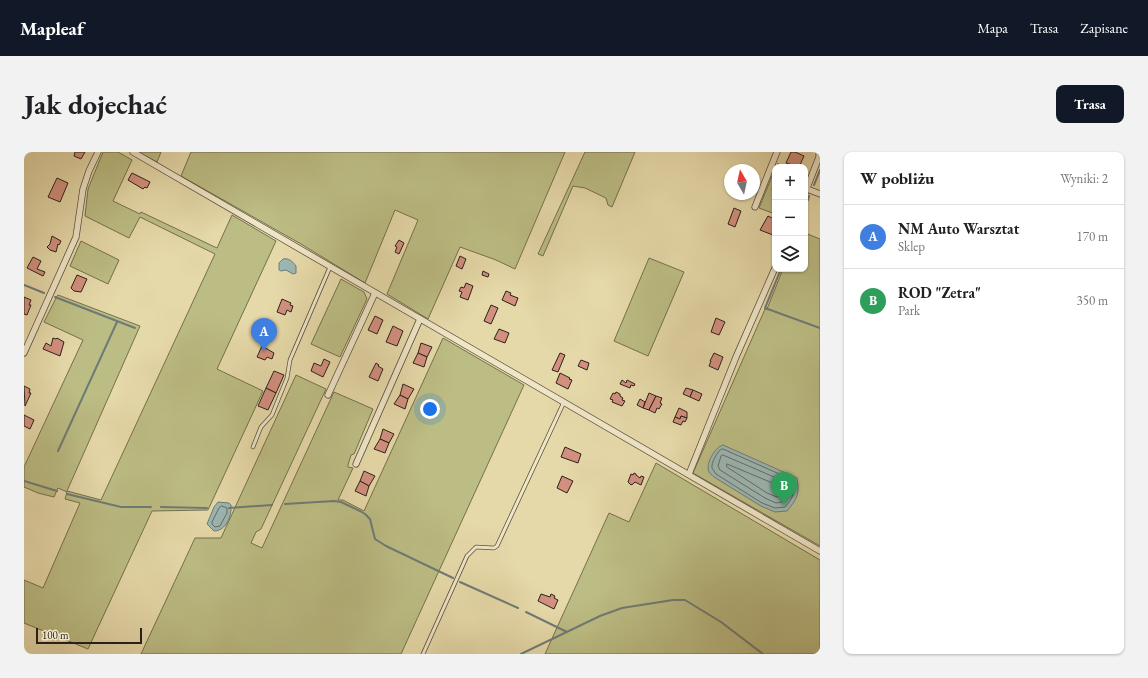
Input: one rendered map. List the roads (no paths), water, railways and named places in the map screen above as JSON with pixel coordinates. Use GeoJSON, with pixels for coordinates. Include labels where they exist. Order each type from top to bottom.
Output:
{"type":"FeatureCollection","features":[{"type":"Feature","properties":{"kind":"street"},"geometry":{"type":"LineString","coordinates":[[24,353],[76,237],[83,189],[89,171],[98,152]]}},
{"type":"Feature","properties":{"kind":"street"},"geometry":{"type":"LineString","coordinates":[[133,152],[820,551]]}},
{"type":"Feature","properties":{"kind":"street"},"geometry":{"type":"LineString","coordinates":[[755,207],[777,152]]}},
{"type":"Feature","properties":{"kind":"street"},"geometry":{"type":"LineString","coordinates":[[808,186],[819,157],[819,152]]}},
{"type":"Feature","properties":{"kind":"street"},"geometry":{"type":"LineString","coordinates":[[808,191],[820,194]]}},
{"type":"Feature","properties":{"kind":"street"},"geometry":{"type":"LineString","coordinates":[[689,474],[736,357],[773,272]]}},
{"type":"Feature","properties":{"kind":"street"},"geometry":{"type":"LineString","coordinates":[[328,395],[375,293]]}},
{"type":"Feature","properties":{"kind":"street"},"geometry":{"type":"LineString","coordinates":[[356,464],[420,319]]}},
{"type":"Feature","properties":{"kind":"lane"},"geometry":{"type":"LineString","coordinates":[[252,447],[261,427],[272,414],[287,378],[290,360],[330,267]]}},
{"type":"Feature","properties":{"kind":"lane"},"geometry":{"type":"LineString","coordinates":[[423,654],[467,556],[476,547],[494,548],[497,546],[564,402]]}},
{"type":"Feature","properties":{"kind":"water"},"geometry":{"type":"Polygon","coordinates":[[[283,259],[289,259],[296,266],[296,273],[293,274],[286,270],[279,270],[279,263],[283,259]]]}},
{"type":"Feature","properties":{"kind":"water"},"geometry":{"type":"Polygon","coordinates":[[[723,445],[797,478],[797,496],[787,511],[775,512],[761,506],[714,477],[709,472],[708,465],[714,452],[723,445]]]}},
{"type":"Feature","properties":{"kind":"water"},"geometry":{"type":"Polygon","coordinates":[[[218,502],[229,503],[231,505],[231,509],[225,526],[214,531],[207,524],[214,507],[218,502]]]}},
{"type":"Feature","properties":{"kind":"waterway"},"geometry":{"type":"LineString","coordinates":[[814,185],[820,170]]}},
{"type":"Feature","properties":{"kind":"waterway"},"geometry":{"type":"LineString","coordinates":[[808,200],[809,196]]}},
{"type":"Feature","properties":{"kind":"waterway"},"geometry":{"type":"LineString","coordinates":[[780,272],[765,308],[820,328]]}},
{"type":"Feature","properties":{"kind":"waterway"},"geometry":{"type":"LineString","coordinates":[[24,285],[44,293]]}},
{"type":"Feature","properties":{"kind":"waterway"},"geometry":{"type":"LineString","coordinates":[[55,297],[135,328]]}},
{"type":"Feature","properties":{"kind":"waterway"},"geometry":{"type":"LineString","coordinates":[[58,451],[117,322]]}},
{"type":"Feature","properties":{"kind":"waterway"},"geometry":{"type":"LineString","coordinates":[[24,481],[57,491]]}},
{"type":"Feature","properties":{"kind":"waterway"},"geometry":{"type":"LineString","coordinates":[[67,494],[121,507],[151,507]]}},
{"type":"Feature","properties":{"kind":"waterway"},"geometry":{"type":"LineString","coordinates":[[285,504],[334,501],[341,502],[360,511],[370,519],[375,539],[386,546],[453,578]]}},
{"type":"Feature","properties":{"kind":"waterway"},"geometry":{"type":"LineString","coordinates":[[229,508],[272,505]]}},
{"type":"Feature","properties":{"kind":"waterway"},"geometry":{"type":"LineString","coordinates":[[161,507],[207,508]]}},
{"type":"Feature","properties":{"kind":"waterway"},"geometry":{"type":"LineString","coordinates":[[460,582],[518,608]]}},
{"type":"Feature","properties":{"kind":"waterway"},"geometry":{"type":"LineString","coordinates":[[521,654],[600,616],[622,608],[673,600],[685,600],[721,622],[763,654]]}},
{"type":"Feature","properties":{"kind":"waterway"},"geometry":{"type":"LineString","coordinates":[[526,612],[567,632]]}},
{"type":"Feature","properties":{"kind":"place","name":"NM Auto Warsztat"},"geometry":{"type":"Point","coordinates":[264,351]}},
{"type":"Feature","properties":{"kind":"place","name":"ROD \"Zetra\""},"geometry":{"type":"Point","coordinates":[784,505]}}]}
